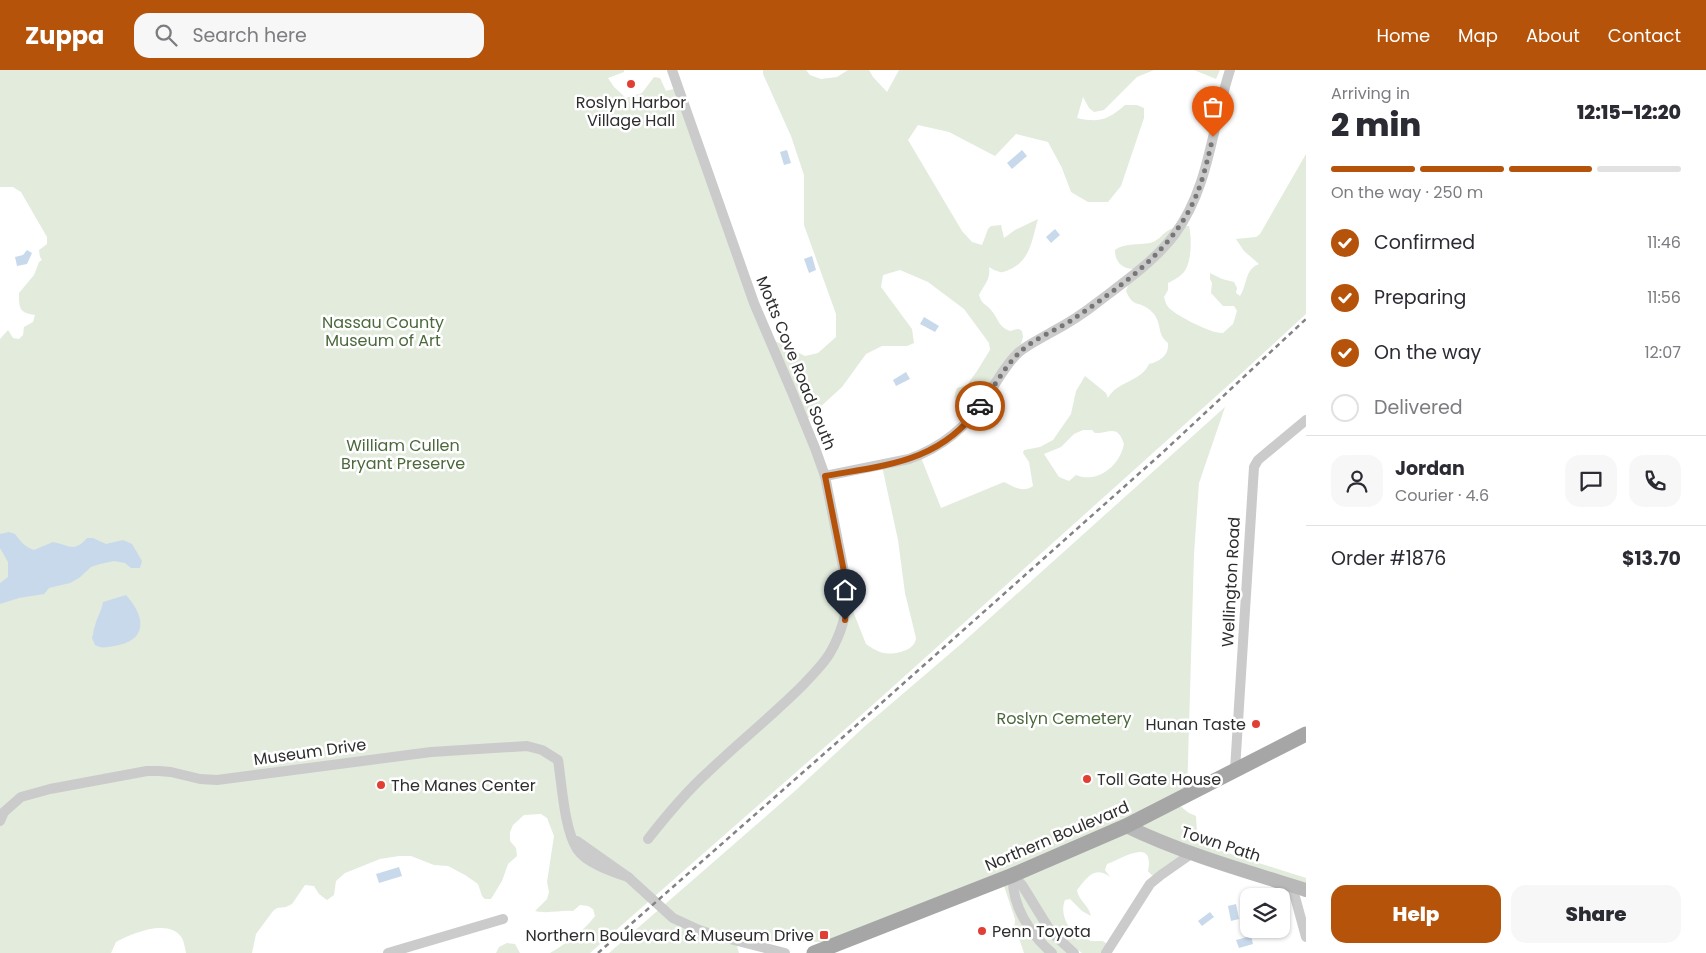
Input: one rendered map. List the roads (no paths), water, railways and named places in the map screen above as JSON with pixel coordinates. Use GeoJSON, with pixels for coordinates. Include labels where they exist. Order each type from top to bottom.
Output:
{"type":"FeatureCollection","features":[{"type":"Feature","properties":{"kind":"main road","name":"Northern Boulevard"},"geometry":{"type":"LineString","coordinates":[[814,953],[1013,875],[1126,826],[1306,734]]}},
{"type":"Feature","properties":{"kind":"street","name":"Motts Cove Road South"},"geometry":{"type":"LineString","coordinates":[[648,839],[673,808],[706,774],[777,712],[822,665],[830,654],[841,631],[847,613],[848,592],[825,476],[796,400],[754,303],[672,70]]}},
{"type":"Feature","properties":{"kind":"street"},"geometry":{"type":"LineString","coordinates":[[825,476],[920,456],[945,442],[970,421],[1018,353],[1096,303],[1142,267],[1168,243],[1185,218],[1197,195],[1230,70]]}},
{"type":"Feature","properties":{"kind":"street","name":"Wellington Road"},"geometry":{"type":"LineString","coordinates":[[1235,770],[1251,487],[1254,467],[1258,460],[1306,420]]}},
{"type":"Feature","properties":{"kind":"street","name":"Museum Drive"},"geometry":{"type":"LineString","coordinates":[[0,821],[4,812],[21,797],[50,789],[147,772],[171,772],[200,779],[217,780],[372,758],[431,752],[521,746],[537,748],[558,760],[572,837],[584,847],[628,877],[666,913],[685,924],[714,935],[785,953]]}},
{"type":"Feature","properties":{"kind":"street","name":"Town Path"},"geometry":{"type":"LineString","coordinates":[[1126,826],[1157,841],[1191,854],[1306,890]]}},
{"type":"Feature","properties":{"kind":"street"},"geometry":{"type":"LineString","coordinates":[[1106,953],[1150,884],[1191,854]]}},
{"type":"Feature","properties":{"kind":"street"},"geometry":{"type":"LineString","coordinates":[[1013,875],[1012,889],[1021,913],[1035,936],[1052,953]]}},
{"type":"Feature","properties":{"kind":"street"},"geometry":{"type":"LineString","coordinates":[[1013,875],[1051,932],[1074,953]]}},
{"type":"Feature","properties":{"kind":"street"},"geometry":{"type":"LineString","coordinates":[[1292,886],[1306,937]]}},
{"type":"Feature","properties":{"kind":"street"},"geometry":{"type":"LineString","coordinates":[[388,953],[502,919]]}},
{"type":"Feature","properties":{"kind":"water"},"geometry":{"type":"Polygon","coordinates":[[[787,150],[791,163],[784,165],[780,152],[787,150]]]}},
{"type":"Feature","properties":{"kind":"water"},"geometry":{"type":"Polygon","coordinates":[[[1022,150],[1027,156],[1012,169],[1007,163],[1022,150]]]}},
{"type":"Feature","properties":{"kind":"water"},"geometry":{"type":"Polygon","coordinates":[[[1055,229],[1060,235],[1051,243],[1046,237],[1055,229]]]}},
{"type":"Feature","properties":{"kind":"water"},"geometry":{"type":"Polygon","coordinates":[[[27,250],[32,253],[27,264],[17,266],[15,257],[23,255],[27,250]]]}},
{"type":"Feature","properties":{"kind":"water"},"geometry":{"type":"Polygon","coordinates":[[[812,256],[816,270],[809,273],[804,259],[812,256]]]}},
{"type":"Feature","properties":{"kind":"water"},"geometry":{"type":"Polygon","coordinates":[[[924,317],[939,326],[935,332],[920,324],[924,317]]]}},
{"type":"Feature","properties":{"kind":"water"},"geometry":{"type":"Polygon","coordinates":[[[906,372],[910,379],[896,386],[893,380],[906,372]]]}},
{"type":"Feature","properties":{"kind":"water"},"geometry":{"type":"Polygon","coordinates":[[[9,532],[15,534],[23,544],[34,550],[53,542],[75,547],[87,538],[93,538],[106,544],[123,540],[132,544],[142,561],[140,568],[131,568],[125,563],[114,561],[100,564],[91,567],[70,583],[49,588],[44,594],[19,598],[0,604],[0,583],[8,577],[8,562],[0,548],[0,534],[9,532]]]}},
{"type":"Feature","properties":{"kind":"water"},"geometry":{"type":"Polygon","coordinates":[[[126,595],[133,603],[140,619],[138,633],[133,639],[125,643],[104,647],[95,645],[92,638],[94,627],[103,602],[126,595]]]}},
{"type":"Feature","properties":{"kind":"water"},"geometry":{"type":"Polygon","coordinates":[[[399,867],[402,876],[379,883],[376,874],[399,867]]]}},
{"type":"Feature","properties":{"kind":"water"},"geometry":{"type":"Polygon","coordinates":[[[1236,904],[1239,919],[1231,921],[1228,906],[1236,904]]]}},
{"type":"Feature","properties":{"kind":"water"},"geometry":{"type":"Polygon","coordinates":[[[1210,912],[1214,917],[1202,926],[1198,921],[1210,912]]]}},
{"type":"Feature","properties":{"kind":"water"},"geometry":{"type":"Polygon","coordinates":[[[1252,938],[1253,944],[1239,948],[1236,940],[1252,938]]]}},
{"type":"Feature","properties":{"kind":"railway"},"geometry":{"type":"LineString","coordinates":[[598,953],[1161,454],[1306,319]]}},
{"type":"Feature","properties":{"kind":"place","name":"Roslyn Harbor Village Hall"},"geometry":{"type":"Point","coordinates":[631,84]}},
{"type":"Feature","properties":{"kind":"place","name":"Hunan Taste"},"geometry":{"type":"Point","coordinates":[1256,724]}},
{"type":"Feature","properties":{"kind":"place","name":"Toll Gate House"},"geometry":{"type":"Point","coordinates":[1087,779]}},
{"type":"Feature","properties":{"kind":"place","name":"The Manes Center"},"geometry":{"type":"Point","coordinates":[381,785]}},
{"type":"Feature","properties":{"kind":"place","name":"Penn Toyota"},"geometry":{"type":"Point","coordinates":[982,931]}},
{"type":"Feature","properties":{"kind":"place","name":"Northern Boulevard & Museum Drive"},"geometry":{"type":"Point","coordinates":[824,935]}},
{"type":"Feature","properties":{"kind":"park label","name":"Nassau County Museum of Art"},"geometry":{"type":"Point","coordinates":[383,331]}},
{"type":"Feature","properties":{"kind":"park label","name":"William Cullen Bryant Preserve"},"geometry":{"type":"Point","coordinates":[403,454]}},
{"type":"Feature","properties":{"kind":"park label","name":"Roslyn Cemetery"},"geometry":{"type":"Point","coordinates":[1064,718]}}]}
